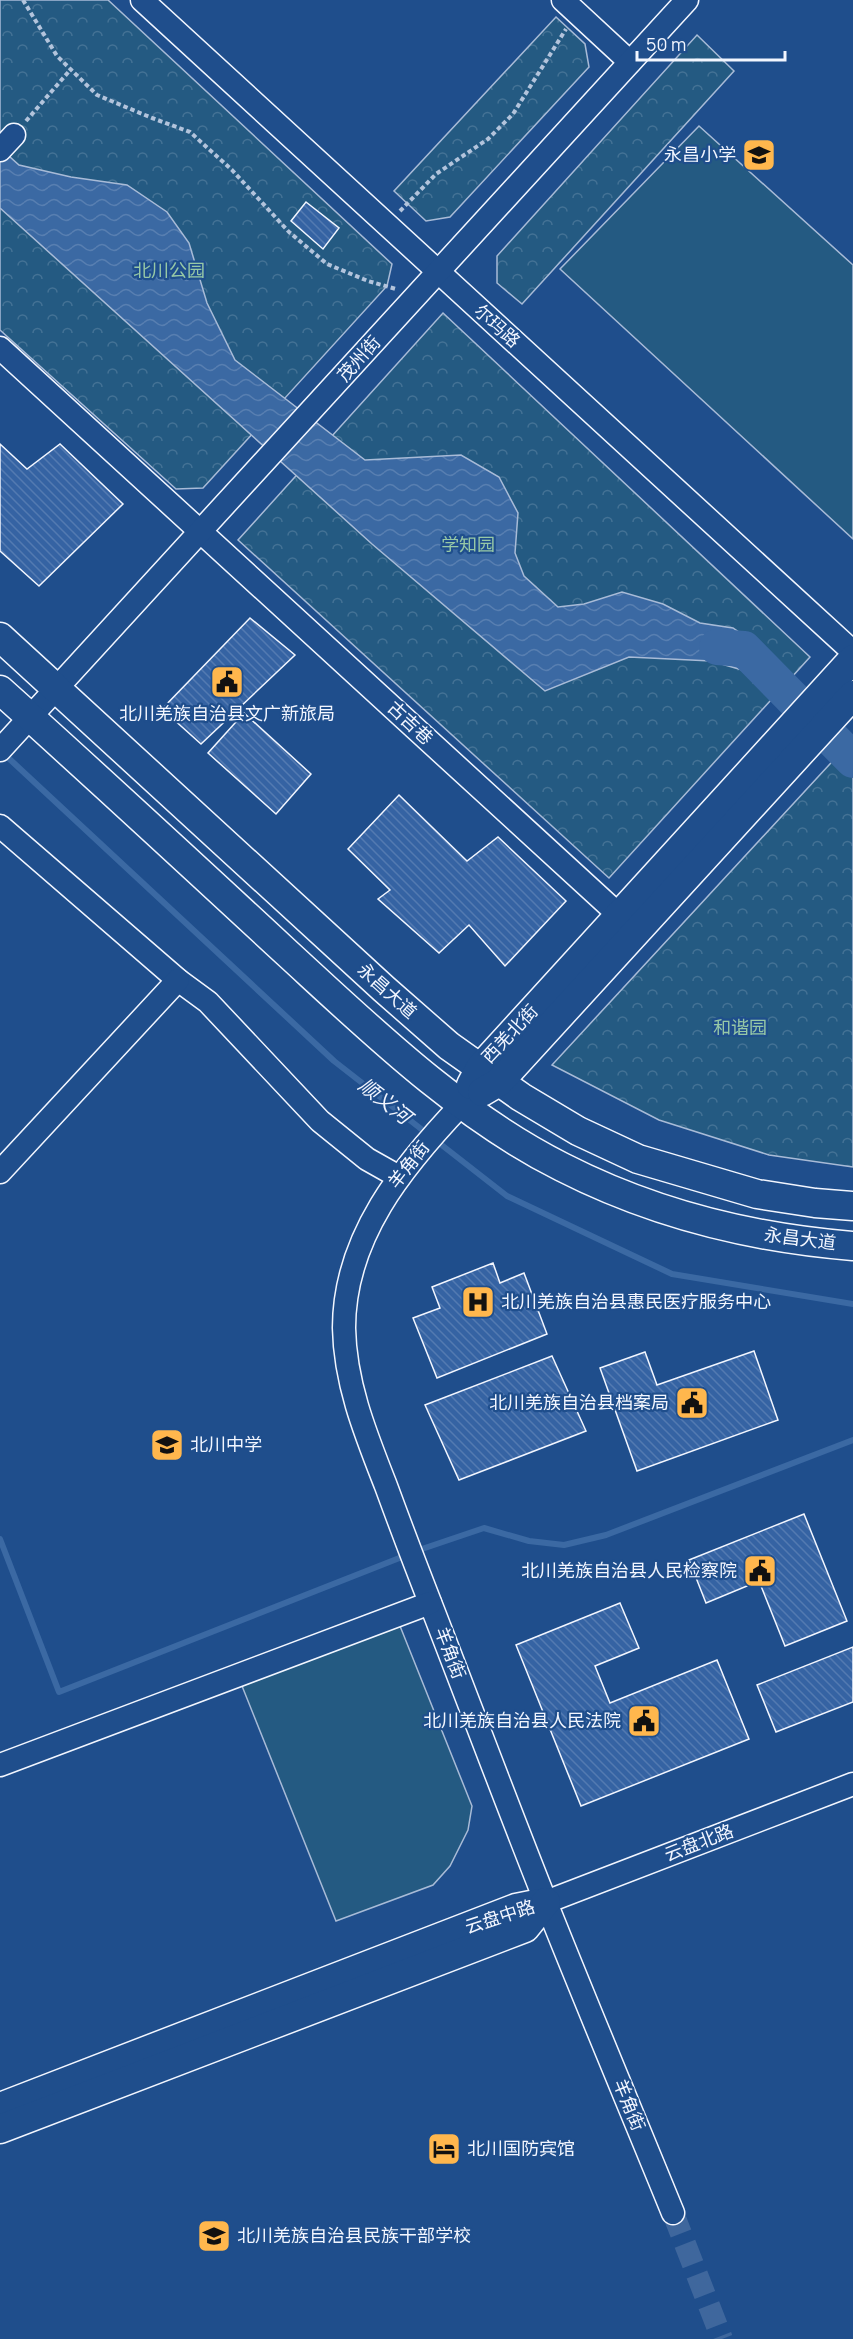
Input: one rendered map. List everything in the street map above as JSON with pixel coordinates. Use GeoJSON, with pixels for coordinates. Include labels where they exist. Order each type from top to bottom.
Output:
{"type":"FeatureCollection","features":[{"type":"Feature","properties":{"kind":"main road","name":"永昌大道"},"geometry":{"type":"LineString","coordinates":[[0,637],[384,989],[449,1046],[489,1075],[578,1131],[638,1159],[757,1194],[853,1206]]}},
{"type":"Feature","properties":{"kind":"main road","name":"西羌北街"},"geometry":{"type":"LineString","coordinates":[[489,1075],[619,915],[840,697],[853,659]]}},
{"type":"Feature","properties":{"kind":"main road","name":"永昌大道"},"geometry":{"type":"LineString","coordinates":[[0,690],[15,734],[423,1074],[499,1130],[560,1166],[624,1196],[748,1232],[853,1246]]}},
{"type":"Feature","properties":{"kind":"main road","name":"西羌北街"},"geometry":{"type":"LineString","coordinates":[[462,1104],[802,733]]}},
{"type":"Feature","properties":{"kind":"main road","name":"云盘中路"},"geometry":{"type":"LineString","coordinates":[[0,2107],[516,1908],[546,1902]]}},
{"type":"Feature","properties":{"kind":"main road","name":"云盘中路"},"geometry":{"type":"LineString","coordinates":[[0,2129],[525,1928],[546,1902]]}},
{"type":"Feature","properties":{"kind":"street","name":"尔玛路"},"geometry":{"type":"LineString","coordinates":[[142,0],[853,652]]}},
{"type":"Feature","properties":{"kind":"street","name":"茂州街"},"geometry":{"type":"LineString","coordinates":[[15,734],[687,0]]}},
{"type":"Feature","properties":{"kind":"street"},"geometry":{"type":"LineString","coordinates":[[571,7],[630,62]]}},
{"type":"Feature","properties":{"kind":"street","name":"古吉巷"},"geometry":{"type":"LineString","coordinates":[[0,348],[619,915]]}},
{"type":"Feature","properties":{"kind":"street"},"geometry":{"type":"LineString","coordinates":[[0,826],[178,980],[208,1002],[320,1121],[367,1159],[404,1170]]}},
{"type":"Feature","properties":{"kind":"street"},"geometry":{"type":"LineString","coordinates":[[0,1172],[178,980]]}},
{"type":"Feature","properties":{"kind":"street","name":"羊角街"},"geometry":{"type":"LineString","coordinates":[[462,1104],[404,1170],[369,1224],[356,1258],[348,1291],[344,1326],[346,1361],[362,1425],[546,1902],[673,2213]]}},
{"type":"Feature","properties":{"kind":"street"},"geometry":{"type":"LineString","coordinates":[[0,1765],[430,1602]]}},
{"type":"Feature","properties":{"kind":"street","name":"云盘北路"},"geometry":{"type":"LineString","coordinates":[[546,1902],[853,1784]]}},
{"type":"Feature","properties":{"kind":"path"},"geometry":{"type":"LineString","coordinates":[[23,0],[57,56],[98,95],[190,132],[232,170],[290,232],[327,264],[368,281],[416,296]]}},
{"type":"Feature","properties":{"kind":"path"},"geometry":{"type":"LineString","coordinates":[[387,224],[436,174],[488,139],[513,114],[567,27],[571,7]]}},
{"type":"Feature","properties":{"kind":"path"},"geometry":{"type":"LineString","coordinates":[[7,142],[71,69]]}},
{"type":"Feature","properties":{"kind":"green space","name":"北川公园"},"geometry":{"type":"Polygon","coordinates":[[[0,0],[108,0],[392,264],[387,286],[203,488],[176,489],[0,330],[0,0]]]}},
{"type":"Feature","properties":{"kind":"green space"},"geometry":{"type":"Polygon","coordinates":[[[556,17],[585,44],[589,67],[450,217],[426,221],[394,191],[556,17]]]}},
{"type":"Feature","properties":{"kind":"green space"},"geometry":{"type":"Polygon","coordinates":[[[697,35],[734,71],[522,304],[497,283],[497,256],[697,35]]]}},
{"type":"Feature","properties":{"kind":"green space"},"geometry":{"type":"Polygon","coordinates":[[[699,126],[853,265],[853,539],[560,269],[699,126]]]}},
{"type":"Feature","properties":{"kind":"green space","name":"学知园"},"geometry":{"type":"Polygon","coordinates":[[[443,313],[810,657],[609,878],[238,540],[443,313]]]}},
{"type":"Feature","properties":{"kind":"green space","name":"和谐园"},"geometry":{"type":"Polygon","coordinates":[[[853,739],[853,1167],[769,1155],[659,1120],[552,1065],[853,739]]]}},
{"type":"Feature","properties":{"kind":"green space"},"geometry":{"type":"Polygon","coordinates":[[[398,1621],[472,1806],[468,1830],[450,1866],[433,1885],[336,1921],[242,1686],[398,1621]]]}},
{"type":"Feature","properties":{"kind":"water"},"geometry":{"type":"Polygon","coordinates":[[[0,148],[19,165],[71,177],[127,185],[167,212],[189,243],[207,303],[235,360],[365,460],[461,455],[499,477],[518,513],[515,553],[524,576],[558,607],[584,604],[622,592],[663,604],[700,623],[733,628],[766,651],[753,673],[711,661],[629,657],[545,691],[372,544],[0,208],[0,148]]]}},
{"type":"Feature","properties":{"kind":"building"},"geometry":{"type":"Polygon","coordinates":[[[306,202],[339,228],[323,249],[291,221],[306,202]]]}},
{"type":"Feature","properties":{"kind":"building"},"geometry":{"type":"Polygon","coordinates":[[[0,444],[27,469],[60,444],[123,504],[39,586],[0,551],[0,444]]]}},
{"type":"Feature","properties":{"kind":"building","name":"北川羌族自治县文广新旅局"},"geometry":{"type":"Polygon","coordinates":[[[250,618],[295,655],[201,744],[162,709],[250,618]]]}},
{"type":"Feature","properties":{"kind":"building"},"geometry":{"type":"Polygon","coordinates":[[[244,713],[311,774],[276,814],[208,753],[244,713]]]}},
{"type":"Feature","properties":{"kind":"building"},"geometry":{"type":"Polygon","coordinates":[[[399,795],[467,861],[498,837],[566,901],[505,966],[469,925],[439,953],[378,899],[390,890],[348,849],[399,795]]]}},
{"type":"Feature","properties":{"kind":"building"},"geometry":{"type":"Polygon","coordinates":[[[493,1263],[500,1283],[524,1273],[547,1334],[437,1378],[413,1318],[440,1308],[432,1287],[493,1263]]]}},
{"type":"Feature","properties":{"kind":"building","name":"北川羌族自治县档案局"},"geometry":{"type":"Polygon","coordinates":[[[754,1351],[778,1420],[637,1471],[600,1368],[645,1352],[657,1385],[754,1351]]]}},
{"type":"Feature","properties":{"kind":"building"},"geometry":{"type":"Polygon","coordinates":[[[552,1356],[586,1431],[459,1480],[425,1405],[552,1356]]]}},
{"type":"Feature","properties":{"kind":"building","name":"北川羌族自治县人民检察院"},"geometry":{"type":"Polygon","coordinates":[[[804,1514],[847,1621],[785,1646],[759,1581],[706,1603],[689,1560],[804,1514]]]}},
{"type":"Feature","properties":{"kind":"building","name":"北川羌族自治县人民法院"},"geometry":{"type":"Polygon","coordinates":[[[620,1603],[639,1648],[595,1666],[610,1703],[717,1660],[749,1739],[581,1806],[516,1645],[620,1603]]]}},
{"type":"Feature","properties":{"kind":"building"},"geometry":{"type":"Polygon","coordinates":[[[853,1647],[853,1702],[776,1732],[757,1685],[853,1647]]]}},
{"type":"Feature","properties":{"kind":"waterway"},"geometry":{"type":"LineString","coordinates":[[717,647],[744,649],[853,760]]}},
{"type":"Feature","properties":{"kind":"waterway","name":"顺义河"},"geometry":{"type":"LineString","coordinates":[[3,753],[334,1061],[507,1196],[672,1274],[853,1304]]}},
{"type":"Feature","properties":{"kind":"waterway"},"geometry":{"type":"LineString","coordinates":[[416,1551],[484,1528],[529,1541],[564,1545],[606,1535],[853,1440]]}},
{"type":"Feature","properties":{"kind":"waterway"},"geometry":{"type":"LineString","coordinates":[[0,1539],[59,1692],[407,1555]]}},
{"type":"Feature","properties":{"kind":"tunnel"},"geometry":{"type":"LineString","coordinates":[[673,2213],[722,2339]]}},
{"type":"Feature","properties":{"kind":"place","name":"永昌小学"},"geometry":{"type":"Point","coordinates":[759,155]}},
{"type":"Feature","properties":{"kind":"place","name":"北川羌族自治县文广新旅局"},"geometry":{"type":"Point","coordinates":[227,682]}},
{"type":"Feature","properties":{"kind":"place","name":"北川羌族自治县惠民医疗服务中心"},"geometry":{"type":"Point","coordinates":[478,1302]}},
{"type":"Feature","properties":{"kind":"place","name":"北川羌族自治县档案局"},"geometry":{"type":"Point","coordinates":[692,1403]}},
{"type":"Feature","properties":{"kind":"place","name":"北川中学"},"geometry":{"type":"Point","coordinates":[167,1445]}},
{"type":"Feature","properties":{"kind":"place","name":"北川羌族自治县人民检察院"},"geometry":{"type":"Point","coordinates":[760,1571]}},
{"type":"Feature","properties":{"kind":"place","name":"北川羌族自治县人民法院"},"geometry":{"type":"Point","coordinates":[644,1721]}},
{"type":"Feature","properties":{"kind":"place","name":"北川国防宾馆"},"geometry":{"type":"Point","coordinates":[444,2149]}},
{"type":"Feature","properties":{"kind":"place","name":"北川羌族自治县民族干部学校"},"geometry":{"type":"Point","coordinates":[214,2236]}}]}
